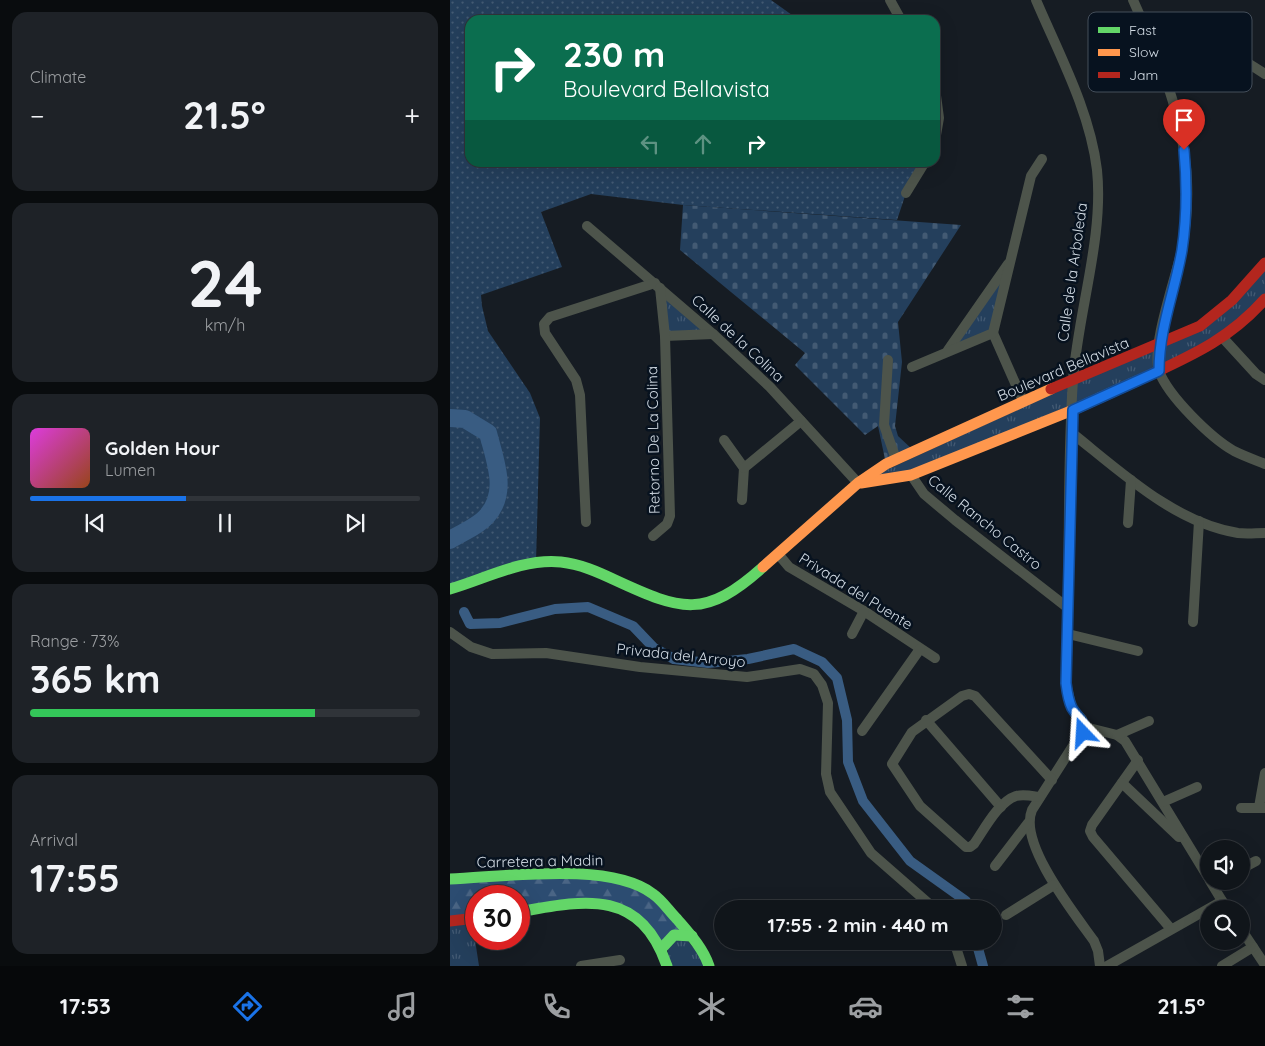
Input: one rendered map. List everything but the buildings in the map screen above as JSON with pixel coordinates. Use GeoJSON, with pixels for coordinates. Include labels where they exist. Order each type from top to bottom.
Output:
{"type":"FeatureCollection","features":[{"type":"Feature","properties":{"kind":"main road","name":"Boulevard Bellavista"},"geometry":{"type":"LineString","coordinates":[[455,590],[536,562],[560,562],[579,565],[672,603],[691,605],[714,601],[738,589],[779,555],[858,483],[896,459],[1023,401],[1200,326],[1217,314],[1265,263]]}},
{"type":"Feature","properties":{"kind":"main road"},"geometry":{"type":"LineString","coordinates":[[858,483],[911,475],[1073,410],[1159,371],[1222,338],[1249,317],[1265,300]]}},
{"type":"Feature","properties":{"kind":"main road","name":"Carretera a Madin"},"geometry":{"type":"LineString","coordinates":[[450,879],[582,873],[618,876],[654,894],[692,936],[710,966]]}},
{"type":"Feature","properties":{"kind":"main road"},"geometry":{"type":"LineString","coordinates":[[530,911],[598,902],[631,914],[654,935],[662,948],[667,966]]}},
{"type":"Feature","properties":{"kind":"main road"},"geometry":{"type":"LineString","coordinates":[[450,921],[465,919]]}},
{"type":"Feature","properties":{"kind":"main road"},"geometry":{"type":"LineString","coordinates":[[662,948],[668,938],[673,935],[681,933],[692,936]]}},
{"type":"Feature","properties":{"kind":"street"},"geometry":{"type":"LineString","coordinates":[[890,0],[898,15]]}},
{"type":"Feature","properties":{"kind":"street","name":"Calle de la Arboleda"},"geometry":{"type":"LineString","coordinates":[[1036,0],[1086,121],[1097,171],[1096,231],[1082,304],[1073,381],[1066,683],[1068,699],[1085,726]]}},
{"type":"Feature","properties":{"kind":"street"},"geometry":{"type":"LineString","coordinates":[[1133,0],[1138,12]]}},
{"type":"Feature","properties":{"kind":"street"},"geometry":{"type":"LineString","coordinates":[[1252,65],[1265,74]]}},
{"type":"Feature","properties":{"kind":"street"},"geometry":{"type":"LineString","coordinates":[[1171,92],[1184,150],[1187,181],[1182,251],[1159,345],[1159,371],[1176,400],[1202,427],[1232,450],[1265,464]]}},
{"type":"Feature","properties":{"kind":"street"},"geometry":{"type":"LineString","coordinates":[[1023,401],[992,333],[1013,258],[1031,176],[1042,160]]}},
{"type":"Feature","properties":{"kind":"street"},"geometry":{"type":"LineString","coordinates":[[906,193],[922,167]]}},
{"type":"Feature","properties":{"kind":"street","name":"Calle de la Colina"},"geometry":{"type":"LineString","coordinates":[[587,226],[713,334],[770,386],[858,483]]}},
{"type":"Feature","properties":{"kind":"street"},"geometry":{"type":"LineString","coordinates":[[947,351],[1013,258]]}},
{"type":"Feature","properties":{"kind":"street"},"geometry":{"type":"LineString","coordinates":[[586,522],[580,396],[576,380],[545,333],[544,324],[550,317],[658,286]]}},
{"type":"Feature","properties":{"kind":"street","name":"Retorno De La Colina"},"geometry":{"type":"LineString","coordinates":[[653,536],[667,524],[670,516],[665,336],[658,286]]}},
{"type":"Feature","properties":{"kind":"street"},"geometry":{"type":"LineString","coordinates":[[912,367],[992,333]]}},
{"type":"Feature","properties":{"kind":"street"},"geometry":{"type":"LineString","coordinates":[[665,336],[713,334]]}},
{"type":"Feature","properties":{"kind":"street"},"geometry":{"type":"LineString","coordinates":[[1222,338],[1256,374],[1265,380]]}},
{"type":"Feature","properties":{"kind":"street"},"geometry":{"type":"LineString","coordinates":[[888,360],[884,426],[896,459]]}},
{"type":"Feature","properties":{"kind":"street"},"geometry":{"type":"LineString","coordinates":[[744,468],[801,421]]}},
{"type":"Feature","properties":{"kind":"street"},"geometry":{"type":"LineString","coordinates":[[1072,433],[1131,486],[1199,521],[1240,533],[1265,533]]}},
{"type":"Feature","properties":{"kind":"street"},"geometry":{"type":"LineString","coordinates":[[724,440],[744,468],[742,500]]}},
{"type":"Feature","properties":{"kind":"street","name":"Calle Rancho Castro"},"geometry":{"type":"LineString","coordinates":[[911,475],[924,494],[954,520],[1068,608]]}},
{"type":"Feature","properties":{"kind":"street"},"geometry":{"type":"LineString","coordinates":[[1128,523],[1131,486]]}},
{"type":"Feature","properties":{"kind":"street"},"geometry":{"type":"LineString","coordinates":[[1194,622],[1199,521]]}},
{"type":"Feature","properties":{"kind":"street","name":"Privada del Puente"},"geometry":{"type":"LineString","coordinates":[[779,555],[789,567],[864,611],[935,658]]}},
{"type":"Feature","properties":{"kind":"street"},"geometry":{"type":"LineString","coordinates":[[852,634],[864,611]]}},
{"type":"Feature","properties":{"kind":"street","name":"Privada del Arroyo"},"geometry":{"type":"LineString","coordinates":[[450,632],[471,647],[492,654],[546,653],[640,667],[747,677],[800,669],[814,674],[822,685],[828,703],[826,774],[830,792],[871,854],[925,900]]}},
{"type":"Feature","properties":{"kind":"street"},"geometry":{"type":"LineString","coordinates":[[1068,634],[1138,651]]}},
{"type":"Feature","properties":{"kind":"street","name":"Privada del Puente"},"geometry":{"type":"LineString","coordinates":[[862,731],[920,649]]}},
{"type":"Feature","properties":{"kind":"street"},"geometry":{"type":"LineString","coordinates":[[1040,797],[1027,795],[1013,797],[1001,807],[974,844],[966,847],[920,806],[892,764],[912,732],[926,720],[962,696],[969,694],[975,696],[1052,780]]}},
{"type":"Feature","properties":{"kind":"street"},"geometry":{"type":"LineString","coordinates":[[926,720],[1001,807]]}},
{"type":"Feature","properties":{"kind":"street"},"geometry":{"type":"LineString","coordinates":[[1117,735],[1149,721]]}},
{"type":"Feature","properties":{"kind":"street"},"geometry":{"type":"LineString","coordinates":[[995,866],[1028,823],[1032,810],[1083,733],[1085,726],[1117,735],[1125,741],[1200,862]]}},
{"type":"Feature","properties":{"kind":"street"},"geometry":{"type":"LineString","coordinates":[[1138,760],[1090,831],[1093,837],[1171,929]]}},
{"type":"Feature","properties":{"kind":"street"},"geometry":{"type":"LineString","coordinates":[[1241,808],[1262,807],[1265,773]]}},
{"type":"Feature","properties":{"kind":"street"},"geometry":{"type":"LineString","coordinates":[[1122,783],[1189,846]]}},
{"type":"Feature","properties":{"kind":"street"},"geometry":{"type":"LineString","coordinates":[[1163,802],[1196,787]]}},
{"type":"Feature","properties":{"kind":"street"},"geometry":{"type":"LineString","coordinates":[[1028,823],[1033,842],[1054,885],[1094,941],[1098,951],[1100,966]]}},
{"type":"Feature","properties":{"kind":"street"},"geometry":{"type":"LineString","coordinates":[[1250,864],[1256,860]]}},
{"type":"Feature","properties":{"kind":"street"},"geometry":{"type":"LineString","coordinates":[[1006,915],[1054,885]]}},
{"type":"Feature","properties":{"kind":"street"},"geometry":{"type":"LineString","coordinates":[[1107,966],[1171,929],[1200,916]]}},
{"type":"Feature","properties":{"kind":"street"},"geometry":{"type":"LineString","coordinates":[[1250,941],[1265,965]]}},
{"type":"Feature","properties":{"kind":"street"},"geometry":{"type":"LineString","coordinates":[[957,950],[962,966]]}},
{"type":"Feature","properties":{"kind":"street"},"geometry":{"type":"LineString","coordinates":[[1222,966],[1258,952]]}},
{"type":"Feature","properties":{"kind":"street"},"geometry":{"type":"LineString","coordinates":[[580,966],[620,960]]}},
{"type":"Feature","properties":{"kind":"green space"},"geometry":{"type":"Polygon","coordinates":[[[450,0],[771,0],[792,15],[465,15],[465,167],[922,167],[906,193],[897,220],[683,205],[591,194],[541,212],[562,267],[481,295],[488,331],[530,393],[540,418],[536,562],[450,589],[450,0]]]}},
{"type":"Feature","properties":{"kind":"green space"},"geometry":{"type":"Polygon","coordinates":[[[683,205],[961,225],[898,322],[902,362],[895,426],[898,436],[914,451],[886,464],[878,426],[865,435],[795,365],[805,353],[680,250],[683,205]]]}},
{"type":"Feature","properties":{"kind":"green space"},"geometry":{"type":"Polygon","coordinates":[[[1013,258],[993,333],[947,351],[1013,258]]]}},
{"type":"Feature","properties":{"kind":"green space"},"geometry":{"type":"Polygon","coordinates":[[[1265,263],[1265,299],[1223,338],[911,475],[858,483],[1200,326],[1265,263]]]}},
{"type":"Feature","properties":{"kind":"green space"},"geometry":{"type":"Polygon","coordinates":[[[660,288],[713,334],[665,336],[660,288]]]}},
{"type":"Feature","properties":{"kind":"green space"},"geometry":{"type":"Polygon","coordinates":[[[582,873],[635,883],[692,936],[662,948],[615,906],[530,911],[530,885],[465,885],[465,919],[450,921],[450,879],[582,873]]]}},
{"type":"Feature","properties":{"kind":"green space"},"geometry":{"type":"Polygon","coordinates":[[[465,921],[465,950],[477,950],[479,966],[450,966],[450,923],[465,921]]]}},
{"type":"Feature","properties":{"kind":"green space"},"geometry":{"type":"Polygon","coordinates":[[[681,933],[709,966],[667,966],[668,938],[681,933]]]}},
{"type":"Feature","properties":{"kind":"waterway"},"geometry":{"type":"LineString","coordinates":[[450,418],[465,419],[488,433],[497,466],[499,487],[493,508],[486,517],[474,527],[450,540]]}},
{"type":"Feature","properties":{"kind":"waterway"},"geometry":{"type":"LineString","coordinates":[[464,612],[470,624],[500,623],[555,609],[588,607],[633,626],[654,648],[674,659],[708,663],[748,659],[794,649],[822,662],[837,678],[847,720],[848,762],[863,801],[910,861],[965,900]]}},
{"type":"Feature","properties":{"kind":"waterway"},"geometry":{"type":"LineString","coordinates":[[979,950],[983,966]]}},
{"type":"Feature","properties":{"kind":"traffic: fast"},"geometry":{"type":"LineString","coordinates":[[450,589],[518,566],[533,563],[561,562],[589,569],[658,598],[692,605],[708,602],[725,595],[743,584],[763,567]]}},
{"type":"Feature","properties":{"kind":"traffic: fast"},"geometry":{"type":"LineString","coordinates":[[450,879],[556,873],[611,877],[634,884],[653,894],[662,902],[695,941],[709,966]]}},
{"type":"Feature","properties":{"kind":"traffic: fast"},"geometry":{"type":"LineString","coordinates":[[530,910],[566,904],[588,903],[608,905],[626,911],[642,923],[656,941],[667,966]]}},
{"type":"Feature","properties":{"kind":"traffic: fast"},"geometry":{"type":"LineString","coordinates":[[662,948],[674,935],[692,936]]}},
{"type":"Feature","properties":{"kind":"traffic: slow"},"geometry":{"type":"LineString","coordinates":[[861,483],[911,475],[1073,410],[1139,380]]}},
{"type":"Feature","properties":{"kind":"traffic: slow"},"geometry":{"type":"LineString","coordinates":[[763,567],[858,483],[886,464],[1051,389]]}},
{"type":"Feature","properties":{"kind":"traffic: jam"},"geometry":{"type":"LineString","coordinates":[[1051,389],[1200,326],[1232,300],[1265,263]]}},
{"type":"Feature","properties":{"kind":"traffic: jam"},"geometry":{"type":"LineString","coordinates":[[1139,380],[1191,355],[1222,337],[1251,314],[1265,299]]}},
{"type":"Feature","properties":{"kind":"traffic: jam"},"geometry":{"type":"LineString","coordinates":[[450,921],[465,919]]}},
{"type":"Feature","properties":{"kind":"route"},"geometry":{"type":"LineString","coordinates":[[1083,733],[1085,726],[1082,719],[1072,709],[1068,699],[1066,683],[1073,410],[1159,371],[1159,345],[1164,317],[1182,251],[1187,181],[1184,150]]}}]}
